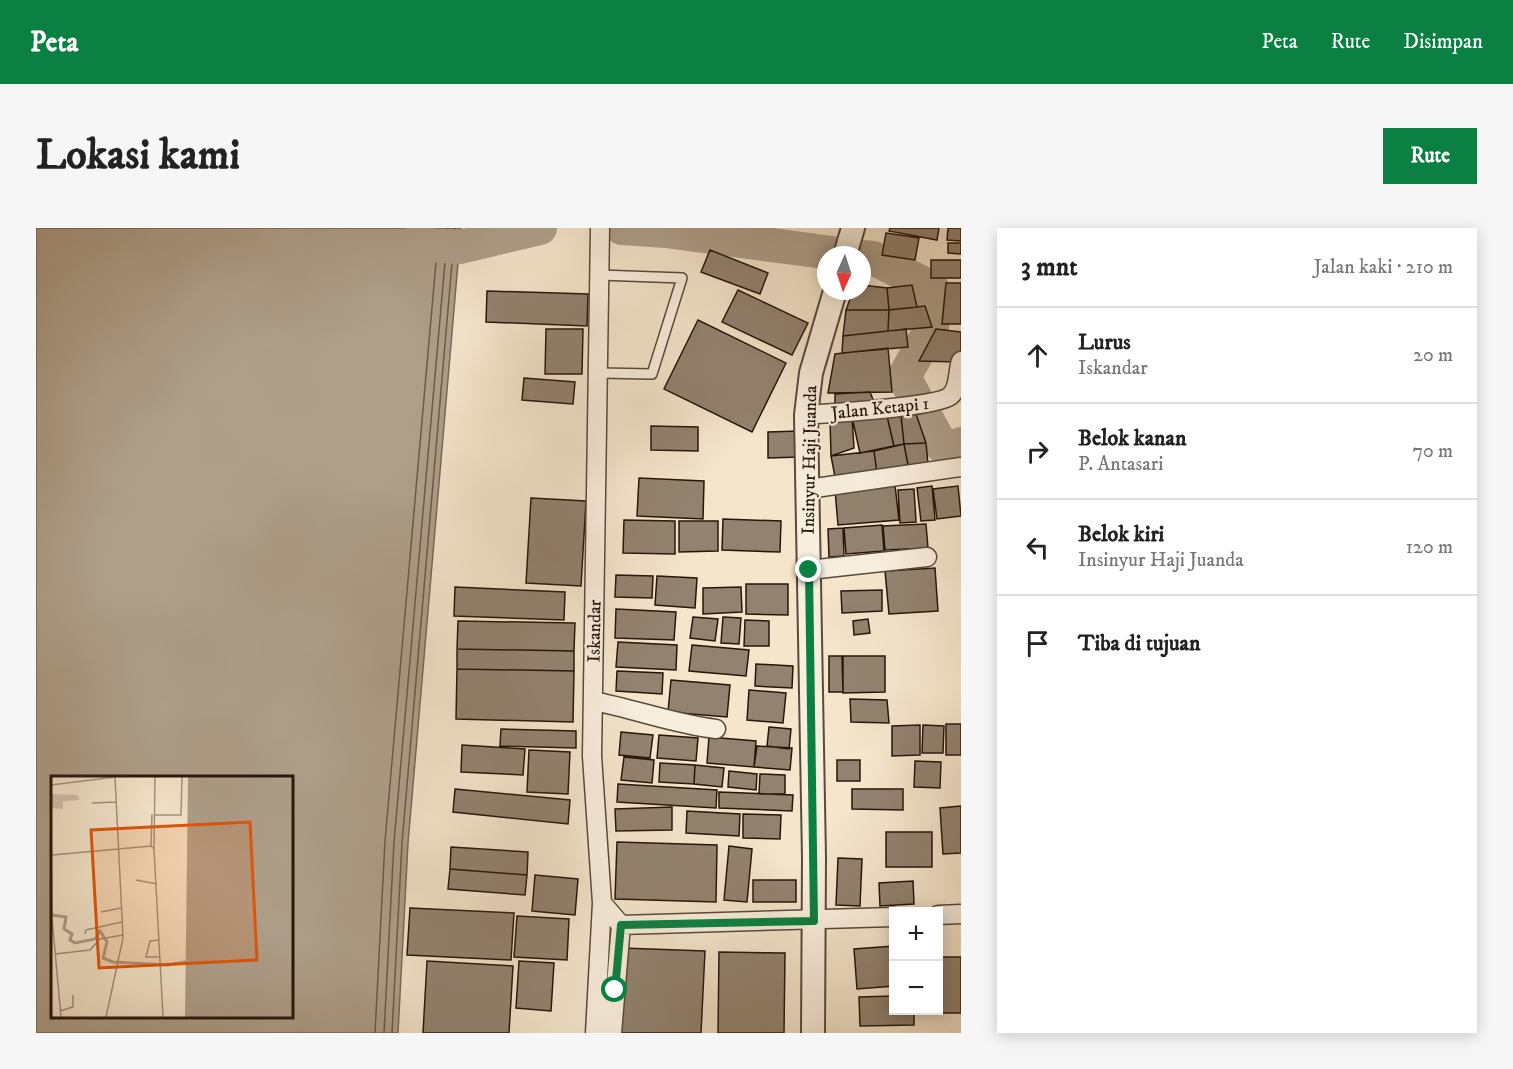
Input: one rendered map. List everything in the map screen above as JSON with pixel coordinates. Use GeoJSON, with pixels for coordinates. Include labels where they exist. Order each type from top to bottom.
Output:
{"type":"FeatureCollection","features":[{"type":"Feature","properties":{"kind":"street","name":"Iskandar"},"geometry":{"type":"LineString","coordinates":[[595,1033],[602,903],[592,756],[600,228]]}},
{"type":"Feature","properties":{"kind":"street","name":"Insinyur Haji Juanda"},"geometry":{"type":"LineString","coordinates":[[813,1033],[814,921],[806,415],[808,384],[832,300]]}},
{"type":"Feature","properties":{"kind":"street","name":"Jalan Ketapi 1"},"geometry":{"type":"LineString","coordinates":[[806,415],[908,404],[928,405],[945,399],[954,392],[961,361]]}},
{"type":"Feature","properties":{"kind":"street"},"geometry":{"type":"LineString","coordinates":[[808,489],[961,467]]}},
{"type":"Feature","properties":{"kind":"street"},"geometry":{"type":"LineString","coordinates":[[809,570],[927,557]]}},
{"type":"Feature","properties":{"kind":"street"},"geometry":{"type":"LineString","coordinates":[[593,701],[624,707],[688,726],[716,729]]}},
{"type":"Feature","properties":{"kind":"street"},"geometry":{"type":"LineString","coordinates":[[602,903],[621,925],[612,1033]]}},
{"type":"Feature","properties":{"kind":"street"},"geometry":{"type":"LineString","coordinates":[[943,915],[961,914]]}},
{"type":"Feature","properties":{"kind":"street"},"geometry":{"type":"LineString","coordinates":[[621,925],[889,918]]}},
{"type":"Feature","properties":{"kind":"lane"},"geometry":{"type":"LineString","coordinates":[[599,373],[652,374],[682,278],[600,266]]}},
{"type":"Feature","properties":{"kind":"water"},"geometry":{"type":"Polygon","coordinates":[[[36,228],[461,228],[408,843],[398,1033],[36,1033],[36,228]]]}},
{"type":"Feature","properties":{"kind":"building"},"geometry":{"type":"Polygon","coordinates":[[[890,228],[939,228],[937,240],[889,231],[890,228]]]}},
{"type":"Feature","properties":{"kind":"building"},"geometry":{"type":"Polygon","coordinates":[[[948,228],[961,228],[961,241],[947,240],[948,228]]]}},
{"type":"Feature","properties":{"kind":"building"},"geometry":{"type":"Polygon","coordinates":[[[886,233],[919,238],[915,260],[882,255],[886,233]]]}},
{"type":"Feature","properties":{"kind":"building"},"geometry":{"type":"Polygon","coordinates":[[[948,243],[961,243],[961,254],[948,253],[948,243]]]}},
{"type":"Feature","properties":{"kind":"building"},"geometry":{"type":"Polygon","coordinates":[[[710,250],[768,273],[760,294],[701,272],[710,250]]]}},
{"type":"Feature","properties":{"kind":"building"},"geometry":{"type":"Polygon","coordinates":[[[931,260],[961,260],[961,278],[931,278],[931,260]]]}},
{"type":"Feature","properties":{"kind":"building"},"geometry":{"type":"Polygon","coordinates":[[[946,283],[961,283],[961,324],[942,324],[946,283]]]}},
{"type":"Feature","properties":{"kind":"building"},"geometry":{"type":"Polygon","coordinates":[[[912,285],[917,307],[889,310],[887,288],[912,285]]]}},
{"type":"Feature","properties":{"kind":"building"},"geometry":{"type":"Polygon","coordinates":[[[871,286],[887,288],[889,310],[846,310],[850,300],[871,300],[871,286]]]}},
{"type":"Feature","properties":{"kind":"building"},"geometry":{"type":"Polygon","coordinates":[[[738,290],[808,323],[792,355],[722,322],[738,290]]]}},
{"type":"Feature","properties":{"kind":"building"},"geometry":{"type":"Polygon","coordinates":[[[487,291],[588,294],[587,326],[486,322],[487,291]]]}},
{"type":"Feature","properties":{"kind":"building"},"geometry":{"type":"Polygon","coordinates":[[[925,306],[932,327],[888,331],[889,310],[925,306]]]}},
{"type":"Feature","properties":{"kind":"building"},"geometry":{"type":"Polygon","coordinates":[[[846,310],[889,310],[888,331],[843,336],[846,310]]]}},
{"type":"Feature","properties":{"kind":"building"},"geometry":{"type":"Polygon","coordinates":[[[698,320],[786,363],[752,432],[664,389],[698,320]]]}},
{"type":"Feature","properties":{"kind":"building"},"geometry":{"type":"Polygon","coordinates":[[[546,329],[583,329],[582,374],[545,374],[546,329]]]}},
{"type":"Feature","properties":{"kind":"building"},"geometry":{"type":"Polygon","coordinates":[[[906,329],[908,347],[842,353],[843,336],[906,329]]]}},
{"type":"Feature","properties":{"kind":"building"},"geometry":{"type":"Polygon","coordinates":[[[936,329],[961,332],[961,359],[958,362],[919,361],[936,329]]]}},
{"type":"Feature","properties":{"kind":"building"},"geometry":{"type":"Polygon","coordinates":[[[888,348],[892,392],[828,393],[835,354],[888,348]]]}},
{"type":"Feature","properties":{"kind":"building"},"geometry":{"type":"Polygon","coordinates":[[[524,378],[575,382],[573,404],[522,400],[524,378]]]}},
{"type":"Feature","properties":{"kind":"building"},"geometry":{"type":"Polygon","coordinates":[[[870,392],[876,407],[835,403],[835,394],[870,392]]]}},
{"type":"Feature","properties":{"kind":"building"},"geometry":{"type":"Polygon","coordinates":[[[900,406],[904,444],[894,446],[886,412],[900,406]]]}},
{"type":"Feature","properties":{"kind":"building"},"geometry":{"type":"Polygon","coordinates":[[[900,406],[915,411],[926,443],[904,444],[900,406]]]}},
{"type":"Feature","properties":{"kind":"building"},"geometry":{"type":"Polygon","coordinates":[[[886,412],[894,446],[860,453],[852,417],[886,412]]]}},
{"type":"Feature","properties":{"kind":"building"},"geometry":{"type":"Polygon","coordinates":[[[852,417],[854,448],[831,456],[830,419],[852,417]]]}},
{"type":"Feature","properties":{"kind":"building"},"geometry":{"type":"Polygon","coordinates":[[[651,426],[698,427],[698,451],[651,450],[651,426]]]}},
{"type":"Feature","properties":{"kind":"building"},"geometry":{"type":"Polygon","coordinates":[[[799,431],[800,457],[768,458],[768,432],[799,431]]]}},
{"type":"Feature","properties":{"kind":"building"},"geometry":{"type":"Polygon","coordinates":[[[926,443],[928,464],[908,465],[904,444],[926,443]]]}},
{"type":"Feature","properties":{"kind":"building"},"geometry":{"type":"Polygon","coordinates":[[[904,444],[908,465],[877,473],[874,451],[904,444]]]}},
{"type":"Feature","properties":{"kind":"building"},"geometry":{"type":"Polygon","coordinates":[[[874,451],[877,473],[835,477],[831,456],[874,451]]]}},
{"type":"Feature","properties":{"kind":"building"},"geometry":{"type":"Polygon","coordinates":[[[639,478],[704,481],[703,519],[637,516],[639,478]]]}},
{"type":"Feature","properties":{"kind":"building"},"geometry":{"type":"Polygon","coordinates":[[[895,485],[899,520],[838,525],[835,490],[895,485]]]}},
{"type":"Feature","properties":{"kind":"building"},"geometry":{"type":"Polygon","coordinates":[[[932,486],[935,520],[921,521],[917,488],[932,486]]]}},
{"type":"Feature","properties":{"kind":"building"},"geometry":{"type":"Polygon","coordinates":[[[958,486],[961,516],[937,519],[933,489],[958,486]]]}},
{"type":"Feature","properties":{"kind":"building"},"geometry":{"type":"Polygon","coordinates":[[[914,489],[916,522],[900,523],[898,490],[914,489]]]}},
{"type":"Feature","properties":{"kind":"building"},"geometry":{"type":"Polygon","coordinates":[[[531,498],[586,501],[581,586],[526,583],[531,498]]]}},
{"type":"Feature","properties":{"kind":"building"},"geometry":{"type":"Polygon","coordinates":[[[723,519],[781,521],[780,552],[722,550],[723,519]]]}},
{"type":"Feature","properties":{"kind":"building"},"geometry":{"type":"Polygon","coordinates":[[[624,520],[675,521],[675,554],[623,553],[624,520]]]}},
{"type":"Feature","properties":{"kind":"building"},"geometry":{"type":"Polygon","coordinates":[[[679,521],[718,521],[718,551],[679,552],[679,521]]]}},
{"type":"Feature","properties":{"kind":"building"},"geometry":{"type":"Polygon","coordinates":[[[926,524],[928,548],[885,550],[883,526],[926,524]]]}},
{"type":"Feature","properties":{"kind":"building"},"geometry":{"type":"Polygon","coordinates":[[[882,525],[884,551],[846,554],[844,528],[882,525]]]}},
{"type":"Feature","properties":{"kind":"building"},"geometry":{"type":"Polygon","coordinates":[[[843,528],[844,556],[829,557],[828,529],[843,528]]]}},
{"type":"Feature","properties":{"kind":"building"},"geometry":{"type":"Polygon","coordinates":[[[935,568],[938,611],[889,614],[885,571],[935,568]]]}},
{"type":"Feature","properties":{"kind":"building"},"geometry":{"type":"Polygon","coordinates":[[[616,575],[653,576],[652,598],[615,597],[616,575]]]}},
{"type":"Feature","properties":{"kind":"building"},"geometry":{"type":"Polygon","coordinates":[[[657,576],[697,578],[695,608],[655,605],[657,576]]]}},
{"type":"Feature","properties":{"kind":"building"},"geometry":{"type":"Polygon","coordinates":[[[746,584],[788,584],[788,615],[746,614],[746,584]]]}},
{"type":"Feature","properties":{"kind":"building"},"geometry":{"type":"Polygon","coordinates":[[[455,587],[565,592],[564,620],[454,616],[455,587]]]}},
{"type":"Feature","properties":{"kind":"building"},"geometry":{"type":"Polygon","coordinates":[[[741,587],[742,612],[703,614],[703,588],[741,587]]]}},
{"type":"Feature","properties":{"kind":"building"},"geometry":{"type":"Polygon","coordinates":[[[882,590],[882,611],[842,613],[841,591],[882,590]]]}},
{"type":"Feature","properties":{"kind":"building"},"geometry":{"type":"Polygon","coordinates":[[[616,609],[676,612],[674,640],[615,638],[616,609]]]}},
{"type":"Feature","properties":{"kind":"building"},"geometry":{"type":"Polygon","coordinates":[[[693,617],[718,619],[715,641],[690,638],[693,617]]]}},
{"type":"Feature","properties":{"kind":"building"},"geometry":{"type":"Polygon","coordinates":[[[723,617],[741,618],[739,644],[721,643],[723,617]]]}},
{"type":"Feature","properties":{"kind":"building"},"geometry":{"type":"Polygon","coordinates":[[[868,619],[870,633],[854,635],[853,621],[868,619]]]}},
{"type":"Feature","properties":{"kind":"building"},"geometry":{"type":"Polygon","coordinates":[[[745,620],[769,621],[769,646],[744,646],[745,620]]]}},
{"type":"Feature","properties":{"kind":"building"},"geometry":{"type":"Polygon","coordinates":[[[458,621],[575,623],[574,651],[457,649],[458,621]]]}},
{"type":"Feature","properties":{"kind":"building"},"geometry":{"type":"Polygon","coordinates":[[[618,642],[677,645],[676,670],[616,667],[618,642]]]}},
{"type":"Feature","properties":{"kind":"building"},"geometry":{"type":"Polygon","coordinates":[[[692,645],[749,650],[746,676],[689,671],[692,645]]]}},
{"type":"Feature","properties":{"kind":"building"},"geometry":{"type":"Polygon","coordinates":[[[457,649],[574,651],[574,671],[457,669],[457,649]]]}},
{"type":"Feature","properties":{"kind":"building"},"geometry":{"type":"Polygon","coordinates":[[[829,656],[842,656],[843,692],[829,692],[829,656]]]}},
{"type":"Feature","properties":{"kind":"building"},"geometry":{"type":"Polygon","coordinates":[[[843,656],[885,656],[885,692],[843,693],[843,656]]]}},
{"type":"Feature","properties":{"kind":"building"},"geometry":{"type":"Polygon","coordinates":[[[756,664],[793,666],[792,688],[755,686],[756,664]]]}},
{"type":"Feature","properties":{"kind":"building"},"geometry":{"type":"Polygon","coordinates":[[[457,669],[574,671],[573,722],[456,719],[457,669]]]}},
{"type":"Feature","properties":{"kind":"building"},"geometry":{"type":"Polygon","coordinates":[[[617,671],[663,673],[662,694],[616,691],[617,671]]]}},
{"type":"Feature","properties":{"kind":"building"},"geometry":{"type":"Polygon","coordinates":[[[671,680],[730,685],[727,717],[668,712],[671,680]]]}},
{"type":"Feature","properties":{"kind":"building"},"geometry":{"type":"Polygon","coordinates":[[[749,690],[786,693],[783,723],[747,720],[749,690]]]}},
{"type":"Feature","properties":{"kind":"building"},"geometry":{"type":"Polygon","coordinates":[[[850,699],[887,700],[889,723],[851,722],[850,699]]]}},
{"type":"Feature","properties":{"kind":"building"},"geometry":{"type":"Polygon","coordinates":[[[946,724],[961,724],[961,755],[946,755],[946,724]]]}},
{"type":"Feature","properties":{"kind":"building"},"geometry":{"type":"Polygon","coordinates":[[[920,725],[920,755],[892,756],[892,726],[920,725]]]}},
{"type":"Feature","properties":{"kind":"building"},"geometry":{"type":"Polygon","coordinates":[[[923,725],[944,726],[943,753],[922,753],[923,725]]]}},
{"type":"Feature","properties":{"kind":"building"},"geometry":{"type":"Polygon","coordinates":[[[769,727],[791,729],[789,749],[767,746],[769,727]]]}},
{"type":"Feature","properties":{"kind":"building"},"geometry":{"type":"Polygon","coordinates":[[[501,729],[576,731],[576,748],[500,746],[501,729]]]}},
{"type":"Feature","properties":{"kind":"building"},"geometry":{"type":"Polygon","coordinates":[[[621,732],[653,735],[650,758],[619,755],[621,732]]]}},
{"type":"Feature","properties":{"kind":"building"},"geometry":{"type":"Polygon","coordinates":[[[659,735],[698,738],[696,761],[657,758],[659,735]]]}},
{"type":"Feature","properties":{"kind":"building"},"geometry":{"type":"Polygon","coordinates":[[[709,737],[756,741],[754,767],[707,763],[709,737]]]}},
{"type":"Feature","properties":{"kind":"building"},"geometry":{"type":"Polygon","coordinates":[[[462,745],[525,749],[523,775],[461,772],[462,745]]]}},
{"type":"Feature","properties":{"kind":"building"},"geometry":{"type":"Polygon","coordinates":[[[757,746],[792,748],[790,770],[754,767],[757,746]]]}},
{"type":"Feature","properties":{"kind":"building"},"geometry":{"type":"Polygon","coordinates":[[[529,750],[570,752],[568,794],[527,792],[529,750]]]}},
{"type":"Feature","properties":{"kind":"building"},"geometry":{"type":"Polygon","coordinates":[[[624,757],[654,760],[652,783],[621,780],[624,757]]]}},
{"type":"Feature","properties":{"kind":"building"},"geometry":{"type":"Polygon","coordinates":[[[837,760],[860,760],[860,781],[837,781],[837,760]]]}},
{"type":"Feature","properties":{"kind":"building"},"geometry":{"type":"Polygon","coordinates":[[[915,761],[941,762],[940,788],[914,787],[915,761]]]}},
{"type":"Feature","properties":{"kind":"building"},"geometry":{"type":"Polygon","coordinates":[[[660,763],[695,765],[694,784],[659,782],[660,763]]]}},
{"type":"Feature","properties":{"kind":"building"},"geometry":{"type":"Polygon","coordinates":[[[695,765],[724,768],[722,787],[694,784],[695,765]]]}},
{"type":"Feature","properties":{"kind":"building"},"geometry":{"type":"Polygon","coordinates":[[[729,771],[757,774],[756,790],[728,787],[729,771]]]}},
{"type":"Feature","properties":{"kind":"building"},"geometry":{"type":"Polygon","coordinates":[[[760,774],[785,775],[785,794],[759,794],[760,774]]]}},
{"type":"Feature","properties":{"kind":"building"},"geometry":{"type":"Polygon","coordinates":[[[618,784],[717,790],[716,808],[617,802],[618,784]]]}},
{"type":"Feature","properties":{"kind":"building"},"geometry":{"type":"Polygon","coordinates":[[[455,789],[570,800],[568,824],[453,812],[455,789]]]}},
{"type":"Feature","properties":{"kind":"building"},"geometry":{"type":"Polygon","coordinates":[[[852,789],[903,789],[903,810],[852,809],[852,789]]]}},
{"type":"Feature","properties":{"kind":"building"},"geometry":{"type":"Polygon","coordinates":[[[719,792],[793,795],[792,811],[719,808],[719,792]]]}},
{"type":"Feature","properties":{"kind":"building"},"geometry":{"type":"Polygon","coordinates":[[[961,806],[961,853],[943,854],[940,808],[961,806]]]}},
{"type":"Feature","properties":{"kind":"building"},"geometry":{"type":"Polygon","coordinates":[[[672,807],[672,830],[616,831],[615,809],[672,807]]]}},
{"type":"Feature","properties":{"kind":"building"},"geometry":{"type":"Polygon","coordinates":[[[687,811],[740,814],[739,836],[686,833],[687,811]]]}},
{"type":"Feature","properties":{"kind":"building"},"geometry":{"type":"Polygon","coordinates":[[[743,814],[781,815],[780,839],[743,838],[743,814]]]}},
{"type":"Feature","properties":{"kind":"building"},"geometry":{"type":"Polygon","coordinates":[[[886,832],[932,832],[932,867],[886,867],[886,832]]]}},
{"type":"Feature","properties":{"kind":"building"},"geometry":{"type":"Polygon","coordinates":[[[617,842],[717,845],[716,902],[615,899],[617,842]]]}},
{"type":"Feature","properties":{"kind":"building"},"geometry":{"type":"Polygon","coordinates":[[[729,846],[752,849],[747,902],[724,900],[729,846]]]}},
{"type":"Feature","properties":{"kind":"building"},"geometry":{"type":"Polygon","coordinates":[[[451,847],[528,852],[527,875],[450,869],[451,847]]]}},
{"type":"Feature","properties":{"kind":"building"},"geometry":{"type":"Polygon","coordinates":[[[838,858],[862,859],[860,906],[836,905],[838,858]]]}},
{"type":"Feature","properties":{"kind":"building"},"geometry":{"type":"Polygon","coordinates":[[[450,869],[527,875],[525,895],[448,889],[450,869]]]}},
{"type":"Feature","properties":{"kind":"building"},"geometry":{"type":"Polygon","coordinates":[[[535,875],[578,879],[575,915],[532,911],[535,875]]]}},
{"type":"Feature","properties":{"kind":"building"},"geometry":{"type":"Polygon","coordinates":[[[753,880],[796,880],[796,902],[753,902],[753,880]]]}},
{"type":"Feature","properties":{"kind":"building"},"geometry":{"type":"Polygon","coordinates":[[[913,881],[914,904],[880,906],[879,883],[913,881]]]}},
{"type":"Feature","properties":{"kind":"building"},"geometry":{"type":"Polygon","coordinates":[[[410,908],[514,913],[511,960],[407,955],[410,908]]]}},
{"type":"Feature","properties":{"kind":"building"},"geometry":{"type":"Polygon","coordinates":[[[517,916],[569,919],[567,960],[514,957],[517,916]]]}},
{"type":"Feature","properties":{"kind":"building"},"geometry":{"type":"Polygon","coordinates":[[[889,946],[889,986],[857,989],[854,949],[889,946]]]}},
{"type":"Feature","properties":{"kind":"building"},"geometry":{"type":"Polygon","coordinates":[[[622,948],[705,951],[701,1033],[618,1033],[622,948]]]}},
{"type":"Feature","properties":{"kind":"building"},"geometry":{"type":"Polygon","coordinates":[[[719,952],[785,953],[784,1033],[718,1033],[719,952]]]}},
{"type":"Feature","properties":{"kind":"building"},"geometry":{"type":"Polygon","coordinates":[[[943,957],[961,957],[961,1013],[943,1013],[943,957]]]}},
{"type":"Feature","properties":{"kind":"building"},"geometry":{"type":"Polygon","coordinates":[[[427,961],[513,966],[509,1033],[423,1033],[427,961]]]}},
{"type":"Feature","properties":{"kind":"building"},"geometry":{"type":"Polygon","coordinates":[[[519,961],[554,963],[551,1011],[516,1008],[519,961]]]}},
{"type":"Feature","properties":{"kind":"building"},"geometry":{"type":"Polygon","coordinates":[[[889,996],[889,1015],[914,1015],[914,1025],[860,1026],[859,997],[889,996]]]}},
{"type":"Feature","properties":{"kind":"waterway"},"geometry":{"type":"LineString","coordinates":[[413,244],[460,247],[540,228]]}},
{"type":"Feature","properties":{"kind":"waterway"},"geometry":{"type":"LineString","coordinates":[[622,228],[666,231],[817,251]]}},
{"type":"Feature","properties":{"kind":"waterway"},"geometry":{"type":"LineString","coordinates":[[871,258],[932,288],[932,327],[904,377],[941,445],[958,448],[961,444]]}},
{"type":"Feature","properties":{"kind":"route"},"geometry":{"type":"LineString","coordinates":[[615,990],[621,925],[814,921],[809,570]]}}]}
